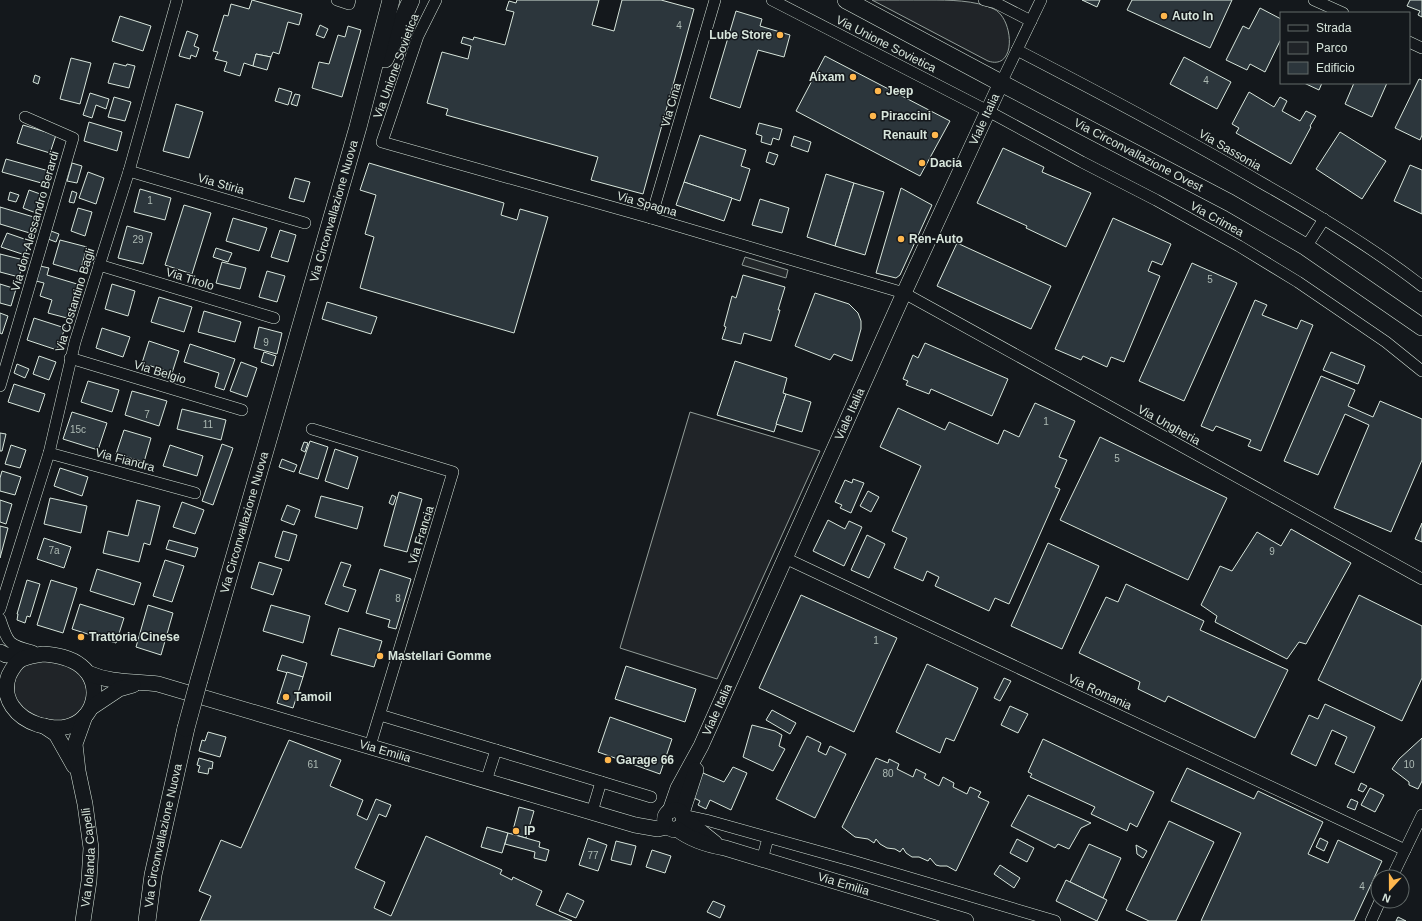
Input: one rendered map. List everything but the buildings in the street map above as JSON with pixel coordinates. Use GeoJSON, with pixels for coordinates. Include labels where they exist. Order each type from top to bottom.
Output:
{"type":"FeatureCollection","features":[{"type":"Feature","properties":{"kind":"main road","name":"Via Circonvallazione Nuova"},"geometry":{"type":"LineString","coordinates":[[147,921],[153,875],[186,728],[358,127],[391,0]]}},
{"type":"Feature","properties":{"kind":"main road","name":"Via Circonvallazione Nuova"},"geometry":{"type":"LineString","coordinates":[[358,127],[385,60],[394,16],[400,0]]}},
{"type":"Feature","properties":{"kind":"main road"},"geometry":{"type":"LineString","coordinates":[[385,60],[411,0]]}},
{"type":"Feature","properties":{"kind":"main road","name":"Via Circonvallazione Ovest"},"geometry":{"type":"LineString","coordinates":[[846,0],[1230,203],[1306,247],[1422,327]]}},
{"type":"Feature","properties":{"kind":"main road","name":"Viale Italia"},"geometry":{"type":"LineString","coordinates":[[675,819],[697,765],[701,746],[904,294],[1001,83]]}},
{"type":"Feature","properties":{"kind":"main road"},"geometry":{"type":"LineString","coordinates":[[0,652],[6,655],[38,655],[58,656],[71,660],[80,665],[88,673],[93,684],[94,696],[89,712],[76,724],[65,727],[44,726],[27,720],[14,711],[8,701],[3,675],[21,659],[38,655]]}},
{"type":"Feature","properties":{"kind":"main road","name":"Via Emilia"},"geometry":{"type":"LineString","coordinates":[[88,673],[101,679],[113,681],[158,684],[635,825],[658,829],[675,819],[687,837],[713,847],[721,848],[966,921]]}},
{"type":"Feature","properties":{"kind":"main road","name":"Via Emilia"},"geometry":{"type":"LineString","coordinates":[[89,712],[119,689],[142,682]]}},
{"type":"Feature","properties":{"kind":"main road","name":"Via Iolanda Capelli"},"geometry":{"type":"LineString","coordinates":[[83,921],[89,881],[91,848],[75,744],[79,729],[89,712]]}},
{"type":"Feature","properties":{"kind":"main road","name":"Via Iolanda Capelli"},"geometry":{"type":"LineString","coordinates":[[44,726],[56,734],[78,771]]}},
{"type":"Feature","properties":{"kind":"street","name":"Via Costantino Bagli"},"geometry":{"type":"LineString","coordinates":[[0,609],[49,453],[70,358],[129,170],[177,0]]}},
{"type":"Feature","properties":{"kind":"street"},"geometry":{"type":"LineString","coordinates":[[337,0],[349,2]]}},
{"type":"Feature","properties":{"kind":"street","name":"Via Unione Sovietica"},"geometry":{"type":"LineString","coordinates":[[382,142],[418,36],[436,0]]}},
{"type":"Feature","properties":{"kind":"street","name":"Via Cina"},"geometry":{"type":"LineString","coordinates":[[651,218],[715,0]]}},
{"type":"Feature","properties":{"kind":"street","name":"Via Unione Sovietica"},"geometry":{"type":"LineString","coordinates":[[772,0],[988,111]]}},
{"type":"Feature","properties":{"kind":"street"},"geometry":{"type":"LineString","coordinates":[[984,0],[996,3],[1031,21]]}},
{"type":"Feature","properties":{"kind":"street"},"geometry":{"type":"LineString","coordinates":[[1001,83],[1041,0]]}},
{"type":"Feature","properties":{"kind":"street"},"geometry":{"type":"LineString","coordinates":[[1314,0],[1341,12]]}},
{"type":"Feature","properties":{"kind":"street"},"geometry":{"type":"LineString","coordinates":[[1410,42],[1422,48]]}},
{"type":"Feature","properties":{"kind":"street","name":"Via Sassonia"},"geometry":{"type":"LineString","coordinates":[[1017,50],[1208,152],[1324,218],[1404,272],[1422,286]]}},
{"type":"Feature","properties":{"kind":"street","name":"Via Crimea"},"geometry":{"type":"LineString","coordinates":[[988,111],[1239,246],[1317,295],[1386,342],[1422,370]]}},
{"type":"Feature","properties":{"kind":"street","name":"Via don Alessandro Berardi"},"geometry":{"type":"LineString","coordinates":[[0,386],[73,138],[24,117]]}},
{"type":"Feature","properties":{"kind":"street","name":"Via Spagna"},"geometry":{"type":"LineString","coordinates":[[382,142],[651,218],[904,294]]}},
{"type":"Feature","properties":{"kind":"street","name":"Via Stiria"},"geometry":{"type":"LineString","coordinates":[[129,170],[305,223]]}},
{"type":"Feature","properties":{"kind":"street"},"geometry":{"type":"LineString","coordinates":[[1306,247],[1324,218]]}},
{"type":"Feature","properties":{"kind":"street","name":"Via Tirolo"},"geometry":{"type":"LineString","coordinates":[[99,264],[274,318]]}},
{"type":"Feature","properties":{"kind":"street","name":"Via Ungheria"},"geometry":{"type":"LineString","coordinates":[[904,294],[1422,579]]}},
{"type":"Feature","properties":{"kind":"street","name":"Via Belgio"},"geometry":{"type":"LineString","coordinates":[[70,358],[242,410]]}},
{"type":"Feature","properties":{"kind":"street","name":"Via Francia"},"geometry":{"type":"LineString","coordinates":[[312,429],[453,472],[370,746]]}},
{"type":"Feature","properties":{"kind":"street","name":"Via Fiandra"},"geometry":{"type":"LineString","coordinates":[[49,453],[195,493]]}},
{"type":"Feature","properties":{"kind":"street","name":"Via Romania"},"geometry":{"type":"LineString","coordinates":[[785,558],[1405,850]]}},
{"type":"Feature","properties":{"kind":"street"},"geometry":{"type":"LineString","coordinates":[[0,619],[6,638],[13,645],[38,655]]}},
{"type":"Feature","properties":{"kind":"street"},"geometry":{"type":"LineString","coordinates":[[380,715],[651,798]]}},
{"type":"Feature","properties":{"kind":"street"},"geometry":{"type":"LineString","coordinates":[[486,781],[496,750]]}},
{"type":"Feature","properties":{"kind":"street"},"geometry":{"type":"LineString","coordinates":[[592,812],[601,782]]}},
{"type":"Feature","properties":{"kind":"street"},"geometry":{"type":"LineString","coordinates":[[1396,869],[1422,815]]}},
{"type":"Feature","properties":{"kind":"street"},"geometry":{"type":"LineString","coordinates":[[675,819],[706,820],[852,861],[1055,921]]}},
{"type":"Feature","properties":{"kind":"street"},"geometry":{"type":"LineString","coordinates":[[762,860],[768,838]]}},
{"type":"Feature","properties":{"kind":"street"},"geometry":{"type":"LineString","coordinates":[[1371,921],[1376,909]]}},
{"type":"Feature","properties":{"kind":"green space"},"geometry":{"type":"Polygon","coordinates":[[[872,0],[953,0],[987,6],[994,9],[1001,15],[1006,23],[1009,32],[1008,52],[1004,58],[997,62],[988,61],[872,0]]]}},
{"type":"Feature","properties":{"kind":"green space"},"geometry":{"type":"Polygon","coordinates":[[[690,412],[820,451],[717,679],[620,648],[690,412]]]}},
{"type":"Feature","properties":{"kind":"green space"},"geometry":{"type":"Polygon","coordinates":[[[43,661],[68,666],[81,676],[85,683],[87,691],[84,706],[73,717],[60,721],[40,718],[26,712],[14,698],[15,682],[18,672],[26,665],[43,661]]]}},
{"type":"Feature","properties":{"kind":"shaded area"},"geometry":{"type":"Polygon","coordinates":[[[745,257],[788,270],[786,278],[742,265],[745,257]]]}},
{"type":"Feature","properties":{"kind":"place","name":"Auto In"},"geometry":{"type":"Point","coordinates":[1164,16]}},
{"type":"Feature","properties":{"kind":"place","name":"Lube Store"},"geometry":{"type":"Point","coordinates":[780,35]}},
{"type":"Feature","properties":{"kind":"place","name":"Aixam"},"geometry":{"type":"Point","coordinates":[853,77]}},
{"type":"Feature","properties":{"kind":"place","name":"Jeep"},"geometry":{"type":"Point","coordinates":[878,91]}},
{"type":"Feature","properties":{"kind":"place","name":"Piraccini"},"geometry":{"type":"Point","coordinates":[873,116]}},
{"type":"Feature","properties":{"kind":"place","name":"Renault"},"geometry":{"type":"Point","coordinates":[935,135]}},
{"type":"Feature","properties":{"kind":"place","name":"Dacia"},"geometry":{"type":"Point","coordinates":[922,163]}},
{"type":"Feature","properties":{"kind":"place","name":"Ren-Auto"},"geometry":{"type":"Point","coordinates":[901,239]}},
{"type":"Feature","properties":{"kind":"place","name":"Trattoria Cinese"},"geometry":{"type":"Point","coordinates":[81,637]}},
{"type":"Feature","properties":{"kind":"place","name":"Mastellari Gomme"},"geometry":{"type":"Point","coordinates":[380,656]}},
{"type":"Feature","properties":{"kind":"place","name":"Tamoil"},"geometry":{"type":"Point","coordinates":[286,697]}},
{"type":"Feature","properties":{"kind":"place","name":"Garage 66"},"geometry":{"type":"Point","coordinates":[608,760]}},
{"type":"Feature","properties":{"kind":"place","name":"IP"},"geometry":{"type":"Point","coordinates":[516,831]}}]}
